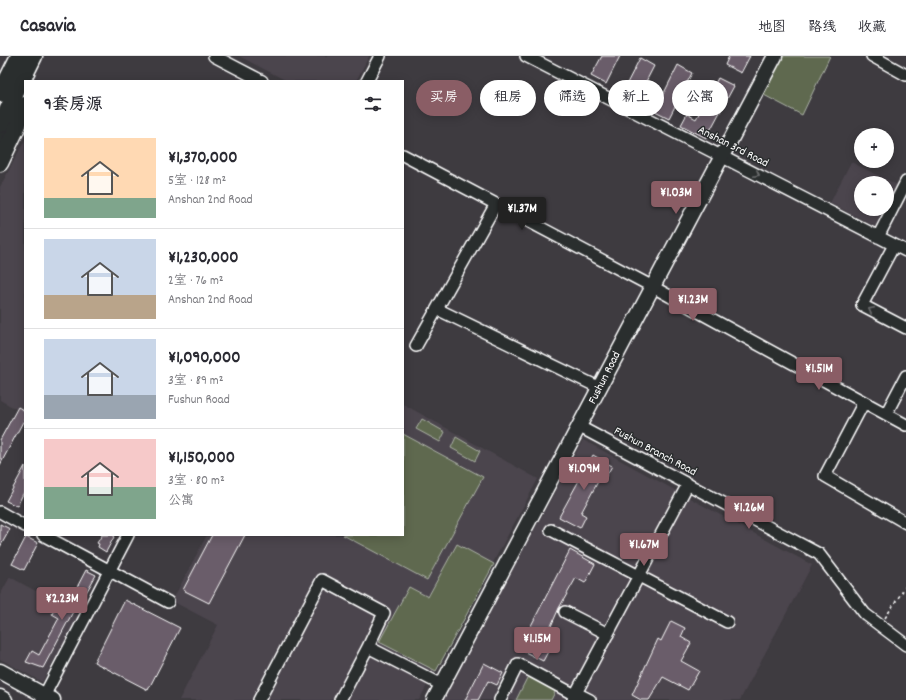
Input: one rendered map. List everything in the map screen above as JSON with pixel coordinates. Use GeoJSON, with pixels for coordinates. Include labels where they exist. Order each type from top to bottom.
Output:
{"type":"FeatureCollection","features":[{"type":"Feature","properties":{"kind":"highway"},"geometry":{"type":"LineString","coordinates":[[0,68],[8,56]]}},
{"type":"Feature","properties":{"kind":"highway"},"geometry":{"type":"LineString","coordinates":[[0,94],[19,56]]}},
{"type":"Feature","properties":{"kind":"highway"},"geometry":{"type":"LineString","coordinates":[[0,125],[34,56]]}},
{"type":"Feature","properties":{"kind":"highway"},"geometry":{"type":"LineString","coordinates":[[34,80],[41,56]]}},
{"type":"Feature","properties":{"kind":"highway"},"geometry":{"type":"LineString","coordinates":[[0,163],[18,125],[24,108]]}},
{"type":"Feature","properties":{"kind":"main road"},"geometry":{"type":"LineString","coordinates":[[0,86],[15,56]]}},
{"type":"Feature","properties":{"kind":"main road"},"geometry":{"type":"LineString","coordinates":[[29,80],[41,56]]}},
{"type":"Feature","properties":{"kind":"main road","name":"Fushun Road"},"geometry":{"type":"LineString","coordinates":[[434,700],[580,427],[652,287],[775,56]]}},
{"type":"Feature","properties":{"kind":"main road"},"geometry":{"type":"LineString","coordinates":[[0,142],[24,90]]}},
{"type":"Feature","properties":{"kind":"main road"},"geometry":{"type":"LineString","coordinates":[[0,671],[43,699]]}},
{"type":"Feature","properties":{"kind":"main road"},"geometry":{"type":"LineString","coordinates":[[0,682],[43,699]]}},
{"type":"Feature","properties":{"kind":"main road"},"geometry":{"type":"LineString","coordinates":[[0,697],[5,700]]}},
{"type":"Feature","properties":{"kind":"street"},"geometry":{"type":"LineString","coordinates":[[214,56],[260,80]]}},
{"type":"Feature","properties":{"kind":"street"},"geometry":{"type":"LineString","coordinates":[[368,80],[380,56]]}},
{"type":"Feature","properties":{"kind":"street","name":"Anshan 3rd Road"},"geometry":{"type":"LineString","coordinates":[[526,56],[906,251]]}},
{"type":"Feature","properties":{"kind":"street"},"geometry":{"type":"LineString","coordinates":[[872,56],[906,75]]}},
{"type":"Feature","properties":{"kind":"street"},"geometry":{"type":"LineString","coordinates":[[404,156],[652,287],[906,425]]}},
{"type":"Feature","properties":{"kind":"street"},"geometry":{"type":"LineString","coordinates":[[878,236],[906,182]]}},
{"type":"Feature","properties":{"kind":"street"},"geometry":{"type":"LineString","coordinates":[[416,346],[496,204]]}},
{"type":"Feature","properties":{"kind":"street"},"geometry":{"type":"LineString","coordinates":[[894,245],[862,305],[906,328]]}},
{"type":"Feature","properties":{"kind":"street"},"geometry":{"type":"LineString","coordinates":[[437,309],[600,388]]}},
{"type":"Feature","properties":{"kind":"street"},"geometry":{"type":"LineString","coordinates":[[886,414],[906,376]]}},
{"type":"Feature","properties":{"kind":"street"},"geometry":{"type":"LineString","coordinates":[[864,402],[824,476],[906,523]]}},
{"type":"Feature","properties":{"kind":"street","name":"Fushun Branch Road"},"geometry":{"type":"LineString","coordinates":[[580,427],[819,554],[865,614],[906,645]]}},
{"type":"Feature","properties":{"kind":"street"},"geometry":{"type":"LineString","coordinates":[[575,696],[688,484]]}},
{"type":"Feature","properties":{"kind":"street"},"geometry":{"type":"LineString","coordinates":[[0,512],[24,525]]}},
{"type":"Feature","properties":{"kind":"street"},"geometry":{"type":"LineString","coordinates":[[551,530],[638,577],[727,622]]}},
{"type":"Feature","properties":{"kind":"street"},"geometry":{"type":"LineString","coordinates":[[45,536],[168,602]]}},
{"type":"Feature","properties":{"kind":"street"},"geometry":{"type":"LineString","coordinates":[[43,699],[127,536]]}},
{"type":"Feature","properties":{"kind":"street"},"geometry":{"type":"LineString","coordinates":[[259,700],[322,580],[384,613],[340,700]]}},
{"type":"Feature","properties":{"kind":"street"},"geometry":{"type":"LineString","coordinates":[[566,612],[608,634]]}},
{"type":"Feature","properties":{"kind":"street"},"geometry":{"type":"LineString","coordinates":[[368,647],[442,685]]}},
{"type":"Feature","properties":{"kind":"street"},"geometry":{"type":"LineString","coordinates":[[500,700],[518,664],[575,696],[590,700]]}},
{"type":"Feature","properties":{"kind":"path"},"geometry":{"type":"LineString","coordinates":[[880,625],[906,586]]}},
{"type":"Feature","properties":{"kind":"shaded area"},"geometry":{"type":"Polygon","coordinates":[[[239,56],[369,56],[357,80],[285,80],[239,56]]]}},
{"type":"Feature","properties":{"kind":"shaded area"},"geometry":{"type":"Polygon","coordinates":[[[24,142],[24,413],[0,400],[0,187],[24,142]]]}},
{"type":"Feature","properties":{"kind":"shaded area"},"geometry":{"type":"Polygon","coordinates":[[[851,162],[854,164],[854,168],[863,168],[879,176],[854,176],[854,215],[830,203],[851,162]]]}},
{"type":"Feature","properties":{"kind":"shaded area"},"geometry":{"type":"Polygon","coordinates":[[[894,184],[897,185],[894,190],[894,184]]]}},
{"type":"Feature","properties":{"kind":"shaded area"},"geometry":{"type":"Polygon","coordinates":[[[855,216],[880,216],[875,226],[855,216]]]}},
{"type":"Feature","properties":{"kind":"shaded area"},"geometry":{"type":"Polygon","coordinates":[[[404,405],[538,479],[419,700],[179,700],[218,625],[172,601],[206,536],[404,536],[404,405]]]}},
{"type":"Feature","properties":{"kind":"shaded area"},"geometry":{"type":"Polygon","coordinates":[[[583,440],[812,565],[740,700],[442,700],[583,440]]]}},
{"type":"Feature","properties":{"kind":"shaded area"},"geometry":{"type":"Polygon","coordinates":[[[10,577],[79,615],[42,682],[0,659],[0,595],[10,577]]]}},
{"type":"Feature","properties":{"kind":"green space"},"geometry":{"type":"Polygon","coordinates":[[[782,56],[830,56],[802,115],[762,94],[782,56]]]}},
{"type":"Feature","properties":{"kind":"green space"},"geometry":{"type":"Polygon","coordinates":[[[422,419],[445,432],[440,442],[416,429],[422,419]]]}},
{"type":"Feature","properties":{"kind":"green space"},"geometry":{"type":"Polygon","coordinates":[[[404,435],[483,477],[427,580],[345,536],[404,536],[404,435]]]}},
{"type":"Feature","properties":{"kind":"green space"},"geometry":{"type":"Polygon","coordinates":[[[456,437],[480,451],[475,461],[451,448],[456,437]]]}},
{"type":"Feature","properties":{"kind":"green space"},"geometry":{"type":"Polygon","coordinates":[[[457,544],[494,564],[436,671],[379,642],[409,587],[428,597],[457,544]]]}},
{"type":"Feature","properties":{"kind":"green space"},"geometry":{"type":"Polygon","coordinates":[[[528,676],[556,690],[551,700],[516,700],[528,676]]]}},
{"type":"Feature","properties":{"kind":"building"},"geometry":{"type":"Polygon","coordinates":[[[602,56],[620,56],[606,84],[591,76],[602,56]]]}},
{"type":"Feature","properties":{"kind":"building"},"geometry":{"type":"Polygon","coordinates":[[[729,56],[750,56],[741,73],[725,65],[729,56]]]}},
{"type":"Feature","properties":{"kind":"building"},"geometry":{"type":"Polygon","coordinates":[[[640,58],[654,66],[647,80],[629,80],[640,58]]]}},
{"type":"Feature","properties":{"kind":"building"},"geometry":{"type":"Polygon","coordinates":[[[678,65],[692,73],[688,80],[672,80],[672,112],[669,118],[664,116],[664,93],[678,65]]]}},
{"type":"Feature","properties":{"kind":"building"},"geometry":{"type":"Polygon","coordinates":[[[728,83],[734,86],[728,97],[728,83]]]}},
{"type":"Feature","properties":{"kind":"building"},"geometry":{"type":"Polygon","coordinates":[[[686,116],[691,116],[696,119],[698,116],[718,116],[706,138],[681,125],[686,116]]]}},
{"type":"Feature","properties":{"kind":"building"},"geometry":{"type":"Polygon","coordinates":[[[18,407],[24,410],[24,420],[0,465],[0,440],[18,407]]]}},
{"type":"Feature","properties":{"kind":"building"},"geometry":{"type":"Polygon","coordinates":[[[593,455],[612,466],[605,478],[601,476],[581,513],[586,516],[580,528],[559,517],[593,455]]]}},
{"type":"Feature","properties":{"kind":"building"},"geometry":{"type":"Polygon","coordinates":[[[24,468],[24,492],[17,506],[6,501],[24,468]]]}},
{"type":"Feature","properties":{"kind":"building"},"geometry":{"type":"Polygon","coordinates":[[[0,524],[10,529],[0,547],[0,524]]]}},
{"type":"Feature","properties":{"kind":"building"},"geometry":{"type":"Polygon","coordinates":[[[101,536],[114,536],[106,552],[98,547],[99,544],[97,543],[101,536]]]}},
{"type":"Feature","properties":{"kind":"building"},"geometry":{"type":"Polygon","coordinates":[[[211,536],[244,536],[209,603],[183,590],[211,536]]]}},
{"type":"Feature","properties":{"kind":"building"},"geometry":{"type":"Polygon","coordinates":[[[26,537],[38,543],[24,570],[12,564],[26,537]]]}},
{"type":"Feature","properties":{"kind":"building"},"geometry":{"type":"Polygon","coordinates":[[[570,550],[595,564],[585,583],[576,578],[559,608],[544,642],[551,646],[543,661],[519,649],[570,550]]]}},
{"type":"Feature","properties":{"kind":"building"},"geometry":{"type":"Polygon","coordinates":[[[86,570],[96,575],[77,609],[75,608],[43,668],[26,662],[32,651],[39,655],[59,618],[52,614],[55,608],[64,612],[86,570]]]}},
{"type":"Feature","properties":{"kind":"building"},"geometry":{"type":"Polygon","coordinates":[[[125,600],[180,628],[148,690],[94,662],[125,600]]]}},
{"type":"Feature","properties":{"kind":"building"},"geometry":{"type":"Polygon","coordinates":[[[671,621],[685,628],[681,637],[691,643],[681,661],[699,671],[688,690],[663,677],[649,700],[641,700],[632,695],[658,639],[661,641],[671,621]]]}},
{"type":"Feature","properties":{"kind":"building"},"geometry":{"type":"Polygon","coordinates":[[[484,663],[503,673],[497,685],[488,681],[478,700],[465,700],[484,663]]]}}]}
